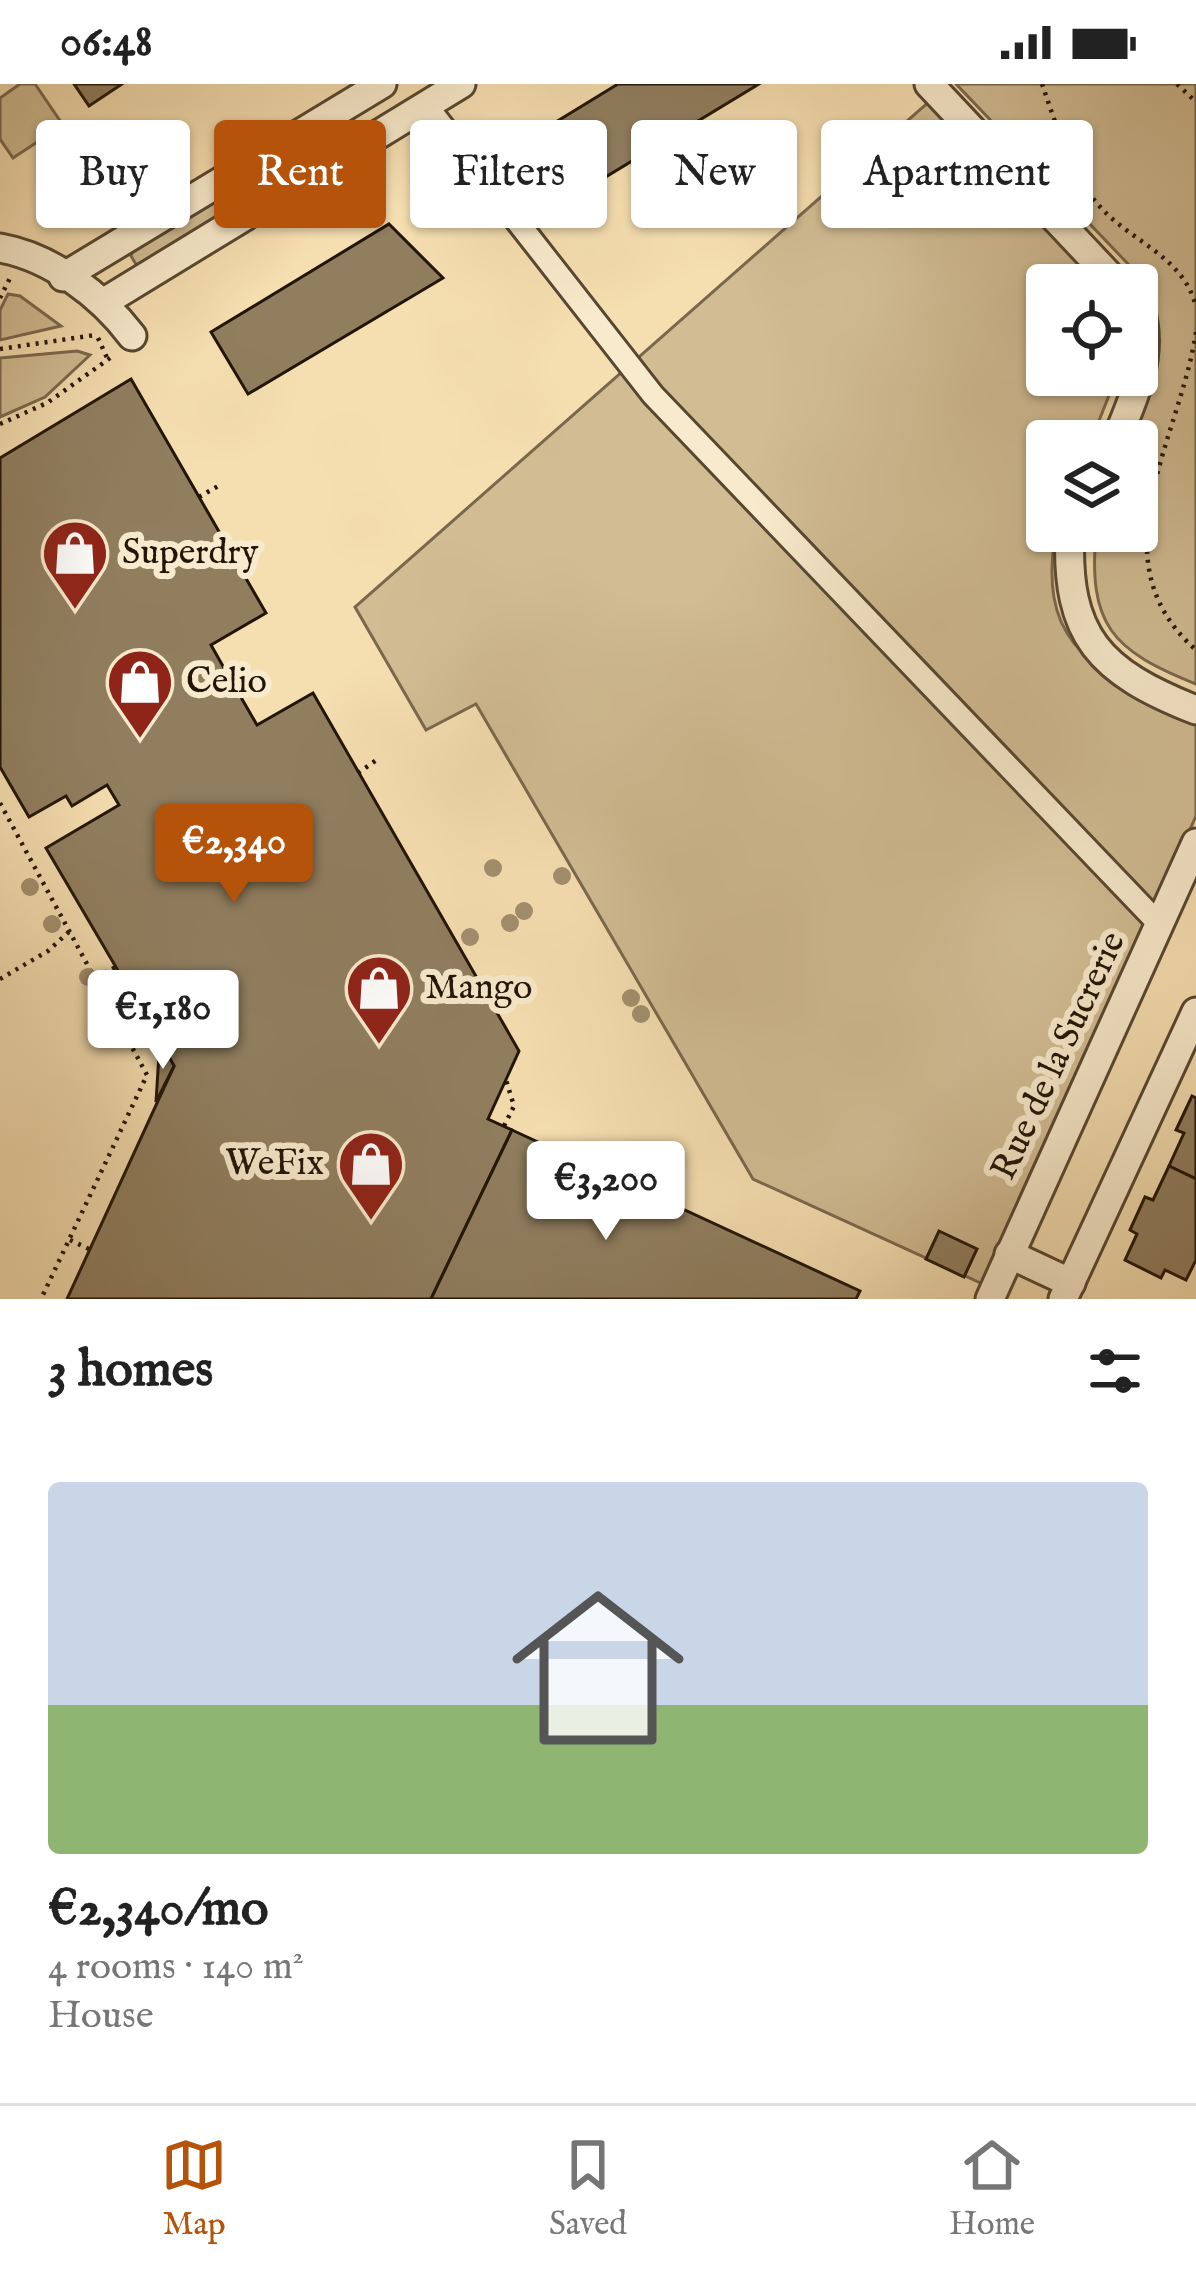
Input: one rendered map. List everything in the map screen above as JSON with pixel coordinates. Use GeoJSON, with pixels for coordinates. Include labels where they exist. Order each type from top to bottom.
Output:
{"type":"FeatureCollection","features":[{"type":"Feature","properties":{"kind":"street"},"geometry":{"type":"LineString","coordinates":[[63,277],[382,84]]}},
{"type":"Feature","properties":{"kind":"street"},"geometry":{"type":"LineString","coordinates":[[98,313],[461,84]]}},
{"type":"Feature","properties":{"kind":"street"},"geometry":{"type":"LineString","coordinates":[[929,84],[1098,264]]}},
{"type":"Feature","properties":{"kind":"street"},"geometry":{"type":"LineString","coordinates":[[945,84],[1113,264]]}},
{"type":"Feature","properties":{"kind":"street"},"geometry":{"type":"LineString","coordinates":[[426,105],[653,395],[1159,924]]}},
{"type":"Feature","properties":{"kind":"street"},"geometry":{"type":"LineString","coordinates":[[0,248],[23,252],[63,277],[98,313],[132,335]]}},
{"type":"Feature","properties":{"kind":"street"},"geometry":{"type":"LineString","coordinates":[[1071,552],[1072,604],[1084,636],[1127,677],[1196,710]]}},
{"type":"Feature","properties":{"kind":"street"},"geometry":{"type":"LineString","coordinates":[[1080,552],[1080,581],[1098,637],[1133,668],[1196,698]]}},
{"type":"Feature","properties":{"kind":"street","name":"Rue de la Sucrerie"},"geometry":{"type":"LineString","coordinates":[[990,1299],[1196,843]]}},
{"type":"Feature","properties":{"kind":"street"},"geometry":{"type":"LineString","coordinates":[[1009,1254],[1067,1291],[1196,1012]]}},
{"type":"Feature","properties":{"kind":"path"},"geometry":{"type":"LineString","coordinates":[[1042,84],[1063,145],[1094,200],[1184,274],[1196,307]]}},
{"type":"Feature","properties":{"kind":"path"},"geometry":{"type":"LineString","coordinates":[[1177,84],[1196,102]]}},
{"type":"Feature","properties":{"kind":"path"},"geometry":{"type":"LineString","coordinates":[[0,278],[28,284]]}},
{"type":"Feature","properties":{"kind":"path"},"geometry":{"type":"LineString","coordinates":[[98,313],[97,335],[108,361]]}},
{"type":"Feature","properties":{"kind":"path"},"geometry":{"type":"LineString","coordinates":[[1196,332],[1147,518],[1145,558],[1149,583],[1162,609],[1177,633],[1196,650]]}},
{"type":"Feature","properties":{"kind":"path"},"geometry":{"type":"LineString","coordinates":[[0,349],[97,335],[132,335]]}},
{"type":"Feature","properties":{"kind":"path"},"geometry":{"type":"LineString","coordinates":[[0,424],[47,403],[108,361],[132,335]]}},
{"type":"Feature","properties":{"kind":"path"},"geometry":{"type":"LineString","coordinates":[[199,497],[220,485]]}},
{"type":"Feature","properties":{"kind":"path"},"geometry":{"type":"LineString","coordinates":[[358,772],[378,759]]}},
{"type":"Feature","properties":{"kind":"path"},"geometry":{"type":"LineString","coordinates":[[0,803],[72,929],[147,1076],[41,1299]]}},
{"type":"Feature","properties":{"kind":"path"},"geometry":{"type":"LineString","coordinates":[[0,979],[48,951],[72,929]]}},
{"type":"Feature","properties":{"kind":"path"},"geometry":{"type":"LineString","coordinates":[[96,977],[116,967]]}},
{"type":"Feature","properties":{"kind":"path"},"geometry":{"type":"LineString","coordinates":[[504,1126],[514,1106],[506,1080]]}},
{"type":"Feature","properties":{"kind":"path"},"geometry":{"type":"LineString","coordinates":[[70,1240],[89,1249]]}},
{"type":"Feature","properties":{"kind":"shaded area"},"geometry":{"type":"Polygon","coordinates":[[[20,84],[35,84],[60,120],[36,120],[36,143],[13,158],[0,139],[0,98],[20,84]]]}},
{"type":"Feature","properties":{"kind":"shaded area"},"geometry":{"type":"Polygon","coordinates":[[[956,84],[1196,84],[1196,684],[1143,659],[1125,645],[1111,630],[1096,590],[1095,552],[1158,552],[1158,420],[1137,420],[1146,396],[1158,396],[1158,264],[1128,264],[1093,227],[1093,120],[990,120],[956,84]]]}},
{"type":"Feature","properties":{"kind":"shaded area"},"geometry":{"type":"Polygon","coordinates":[[[932,99],[951,120],[908,120],[932,99]]]}},
{"type":"Feature","properties":{"kind":"shaded area"},"geometry":{"type":"Polygon","coordinates":[[[821,197],[821,228],[1049,228],[1082,264],[1026,264],[1026,396],[1109,396],[1099,420],[1026,420],[1026,552],[1054,552],[1056,606],[1084,654],[1106,672],[1196,722],[1196,816],[985,1285],[753,1179],[476,704],[426,730],[355,607],[785,228],[797,228],[797,218],[821,197]]]}},
{"type":"Feature","properties":{"kind":"shaded area"},"geometry":{"type":"Polygon","coordinates":[[[214,200],[214,224],[139,269],[131,256],[133,250],[168,228],[190,228],[190,215],[214,200]]]}},
{"type":"Feature","properties":{"kind":"shaded area"},"geometry":{"type":"Polygon","coordinates":[[[8,294],[20,296],[61,326],[0,340],[0,310],[8,294]]]}},
{"type":"Feature","properties":{"kind":"shaded area"},"geometry":{"type":"Polygon","coordinates":[[[77,351],[90,355],[45,397],[0,417],[0,358],[77,351]]]}},
{"type":"Feature","properties":{"kind":"building"},"geometry":{"type":"Polygon","coordinates":[[[74,84],[122,84],[89,106],[74,84]]]}},
{"type":"Feature","properties":{"kind":"building"},"geometry":{"type":"Polygon","coordinates":[[[618,84],[759,84],[700,120],[631,120],[631,162],[607,176],[607,120],[559,120],[618,84]]]}},
{"type":"Feature","properties":{"kind":"building"},"geometry":{"type":"Polygon","coordinates":[[[386,226],[443,278],[248,394],[211,332],[386,226]]]}},
{"type":"Feature","properties":{"kind":"building"},"geometry":{"type":"Polygon","coordinates":[[[131,379],[266,613],[211,645],[224,668],[257,725],[313,693],[519,1051],[488,1119],[512,1130],[431,1299],[67,1299],[174,1066],[46,848],[119,805],[107,785],[72,806],[66,796],[29,817],[0,767],[0,458],[131,379]]]}},
{"type":"Feature","properties":{"kind":"building"},"geometry":{"type":"Polygon","coordinates":[[[167,1053],[174,1066],[156,1102],[159,1054],[167,1053]]]}},
{"type":"Feature","properties":{"kind":"building"},"geometry":{"type":"Polygon","coordinates":[[[1192,1096],[1196,1098],[1196,1179],[1169,1166],[1184,1133],[1176,1130],[1192,1096]]]}},
{"type":"Feature","properties":{"kind":"building"},"geometry":{"type":"Polygon","coordinates":[[[512,1130],[860,1291],[856,1299],[431,1299],[512,1130]]]}},
{"type":"Feature","properties":{"kind":"building"},"geometry":{"type":"Polygon","coordinates":[[[1169,1166],[1196,1179],[1196,1260],[1186,1280],[1165,1270],[1161,1278],[1125,1260],[1137,1234],[1130,1230],[1145,1197],[1153,1200],[1169,1166]]]}},
{"type":"Feature","properties":{"kind":"building"},"geometry":{"type":"Polygon","coordinates":[[[939,1231],[977,1249],[964,1277],[926,1259],[939,1231]]]}},
{"type":"Feature","properties":{"kind":"place","name":"Superdry"},"geometry":{"type":"Point","coordinates":[75,612]}},
{"type":"Feature","properties":{"kind":"place","name":"Celio"},"geometry":{"type":"Point","coordinates":[140,741]}},
{"type":"Feature","properties":{"kind":"place","name":"Mango"},"geometry":{"type":"Point","coordinates":[379,1047]}},
{"type":"Feature","properties":{"kind":"place","name":"WeFix"},"geometry":{"type":"Point","coordinates":[371,1223]}}]}
